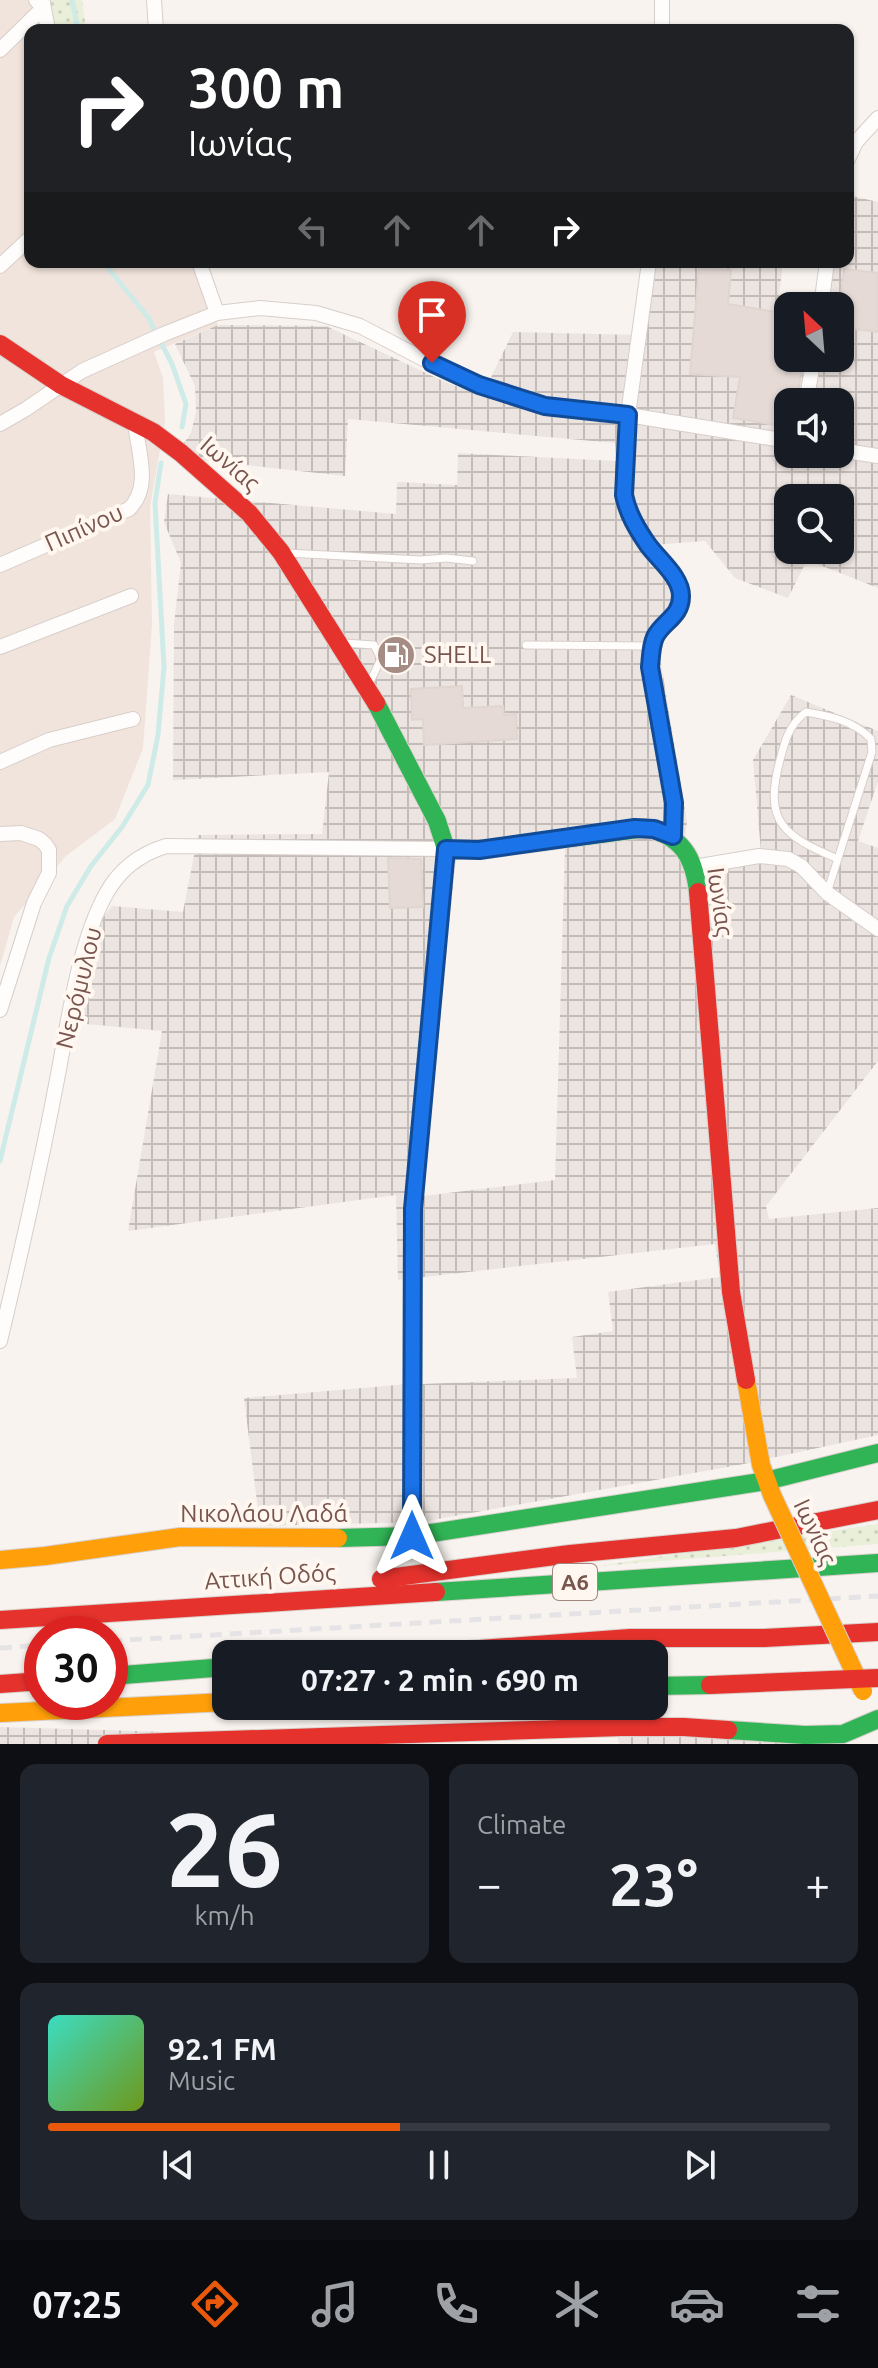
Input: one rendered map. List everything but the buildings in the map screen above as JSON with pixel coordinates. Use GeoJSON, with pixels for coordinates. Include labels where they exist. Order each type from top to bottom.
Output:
{"type":"FeatureCollection","features":[{"type":"Feature","properties":{"kind":"main road","name":"Ιωνίας"},"geometry":{"type":"LineString","coordinates":[[0,344],[61,385],[153,432],[249,513],[281,552],[367,688],[437,821],[446,849]]}},
{"type":"Feature","properties":{"kind":"main road"},"geometry":{"type":"LineString","coordinates":[[446,849],[479,850],[635,828],[654,829],[673,836]]}},
{"type":"Feature","properties":{"kind":"main road","name":"Ιωνίας"},"geometry":{"type":"LineString","coordinates":[[673,836],[694,867],[731,1292],[761,1465],[876,1724]]}},
{"type":"Feature","properties":{"kind":"main road","name":"Νικολάου Λαδά"},"geometry":{"type":"LineString","coordinates":[[0,1560],[180,1537],[412,1536],[769,1488],[878,1453]]}},
{"type":"Feature","properties":{"kind":"main road"},"geometry":{"type":"LineString","coordinates":[[271,1601],[376,1579],[570,1554],[736,1538],[878,1510]]}},
{"type":"Feature","properties":{"kind":"main road","name":"Αττική Οδός"},"geometry":{"type":"LineString","coordinates":[[0,1620],[878,1563]]}},
{"type":"Feature","properties":{"kind":"main road"},"geometry":{"type":"LineString","coordinates":[[603,1640],[764,1638],[878,1632]]}},
{"type":"Feature","properties":{"kind":"main road"},"geometry":{"type":"LineString","coordinates":[[764,1638],[868,1651]]}},
{"type":"Feature","properties":{"kind":"main road"},"geometry":{"type":"LineString","coordinates":[[128,1675],[212,1668]]}},
{"type":"Feature","properties":{"kind":"main road"},"geometry":{"type":"LineString","coordinates":[[668,1686],[878,1678]]}},
{"type":"Feature","properties":{"kind":"main road"},"geometry":{"type":"LineString","coordinates":[[0,1684],[24,1682]]}},
{"type":"Feature","properties":{"kind":"main road"},"geometry":{"type":"LineString","coordinates":[[0,1713],[212,1703]]}},
{"type":"Feature","properties":{"kind":"main road"},"geometry":{"type":"LineString","coordinates":[[107,1744],[408,1740],[621,1727],[684,1727],[805,1735],[843,1734],[876,1724]]}},
{"type":"Feature","properties":{"kind":"street"},"geometry":{"type":"LineString","coordinates":[[154,0],[156,24]]}},
{"type":"Feature","properties":{"kind":"street"},"geometry":{"type":"LineString","coordinates":[[662,0],[662,24]]}},
{"type":"Feature","properties":{"kind":"street"},"geometry":{"type":"LineString","coordinates":[[41,3],[46,24]]}},
{"type":"Feature","properties":{"kind":"street"},"geometry":{"type":"LineString","coordinates":[[0,50],[41,3]]}},
{"type":"Feature","properties":{"kind":"street"},"geometry":{"type":"LineString","coordinates":[[854,146],[878,118]]}},
{"type":"Feature","properties":{"kind":"street"},"geometry":{"type":"LineString","coordinates":[[0,266],[24,244]]}},
{"type":"Feature","properties":{"kind":"street"},"geometry":{"type":"LineString","coordinates":[[201,268],[217,313]]}},
{"type":"Feature","properties":{"kind":"street"},"geometry":{"type":"LineString","coordinates":[[648,268],[628,415],[624,495],[626,507],[648,544],[678,582],[681,593],[676,615],[656,634],[650,667],[674,803],[673,836]]}},
{"type":"Feature","properties":{"kind":"street"},"geometry":{"type":"LineString","coordinates":[[823,292],[826,268]]}},
{"type":"Feature","properties":{"kind":"street"},"geometry":{"type":"LineString","coordinates":[[0,424],[82,371],[217,313],[260,308],[316,313],[360,326],[458,377],[545,406],[628,415],[774,439]]}},
{"type":"Feature","properties":{"kind":"street","name":"Πιπίνου"},"geometry":{"type":"LineString","coordinates":[[0,565],[129,509],[138,501],[142,471],[135,423]]}},
{"type":"Feature","properties":{"kind":"street"},"geometry":{"type":"LineString","coordinates":[[854,452],[878,456]]}},
{"type":"Feature","properties":{"kind":"street"},"geometry":{"type":"LineString","coordinates":[[0,647],[131,596]]}},
{"type":"Feature","properties":{"kind":"street"},"geometry":{"type":"LineString","coordinates":[[0,762],[49,740],[133,719]]}},
{"type":"Feature","properties":{"kind":"street"},"geometry":{"type":"LineString","coordinates":[[0,834],[21,833],[39,839],[49,850],[49,873],[6,965],[0,1010]]}},
{"type":"Feature","properties":{"kind":"street","name":"Νερόμυλου"},"geometry":{"type":"LineString","coordinates":[[0,1341],[88,936],[106,893],[130,863],[148,851],[166,846],[446,849]]}},
{"type":"Feature","properties":{"kind":"street"},"geometry":{"type":"LineString","coordinates":[[412,1536],[413,1209],[446,849]]}},
{"type":"Feature","properties":{"kind":"street"},"geometry":{"type":"LineString","coordinates":[[694,867],[759,856],[788,859],[801,866],[827,893],[878,929]]}},
{"type":"Feature","properties":{"kind":"lane"},"geometry":{"type":"LineString","coordinates":[[281,552],[473,561]]}},
{"type":"Feature","properties":{"kind":"lane"},"geometry":{"type":"LineString","coordinates":[[339,643],[374,645],[381,659],[367,688]]}},
{"type":"Feature","properties":{"kind":"lane"},"geometry":{"type":"LineString","coordinates":[[526,645],[652,646]]}},
{"type":"Feature","properties":{"kind":"lane"},"geometry":{"type":"LineString","coordinates":[[827,893],[838,859],[872,752],[871,739],[860,728],[830,716],[806,712],[786,734],[773,785],[773,803],[789,833],[810,847],[838,859]]}},
{"type":"Feature","properties":{"kind":"shaded area"},"geometry":{"type":"Polygon","coordinates":[[[0,0],[49,0],[54,24],[24,24],[24,268],[196,268],[218,325],[154,352],[163,378],[165,421],[150,507],[152,624],[143,748],[115,819],[66,856],[14,917],[0,966],[0,0]]]}},
{"type":"Feature","properties":{"kind":"shaded area"},"geometry":{"type":"Polygon","coordinates":[[[854,196],[878,202],[878,588],[817,564],[854,564],[854,484],[774,484],[774,564],[805,564],[788,598],[735,578],[705,541],[640,546],[667,574],[679,594],[671,614],[655,627],[687,821],[685,840],[697,861],[761,851],[753,760],[791,695],[878,731],[878,781],[858,841],[878,848],[878,1061],[766,1206],[769,1219],[878,1208],[878,1435],[744,1464],[421,1522],[260,1526],[244,1398],[397,1385],[577,1378],[572,1337],[613,1331],[608,1292],[720,1277],[715,1244],[398,1280],[396,1195],[128,1231],[162,1031],[76,1023],[96,927],[112,906],[183,912],[198,835],[322,834],[329,772],[173,780],[174,624],[181,563],[164,522],[168,494],[396,514],[397,482],[457,485],[458,453],[616,461],[615,443],[348,419],[345,476],[174,457],[191,433],[196,411],[195,386],[175,344],[218,325],[326,326],[482,396],[513,332],[638,335],[648,268],[782,268],[780,292],[774,292],[774,372],[854,372],[854,292],[817,292],[819,268],[854,268],[854,196]],[[565,848],[456,855],[423,1196],[555,1180],[565,848]]]}},
{"type":"Feature","properties":{"kind":"shaded area"},"geometry":{"type":"Polygon","coordinates":[[[0,1727],[415,1739],[416,1744],[0,1744],[0,1727]]]}},
{"type":"Feature","properties":{"kind":"shaded area"},"geometry":{"type":"Polygon","coordinates":[[[616,1730],[804,1744],[619,1744],[616,1730]]]}},
{"type":"Feature","properties":{"kind":"green space"},"geometry":{"type":"Polygon","coordinates":[[[49,0],[82,0],[85,24],[54,24],[49,0]]]}},
{"type":"Feature","properties":{"kind":"green space"},"geometry":{"type":"Polygon","coordinates":[[[878,1524],[878,1544],[598,1566],[878,1524]]]}},
{"type":"Feature","properties":{"kind":"waterway"},"geometry":{"type":"LineString","coordinates":[[72,0],[77,24]]}},
{"type":"Feature","properties":{"kind":"waterway"},"geometry":{"type":"LineString","coordinates":[[108,268],[148,317],[172,364],[186,404],[182,427]]}},
{"type":"Feature","properties":{"kind":"waterway"},"geometry":{"type":"LineString","coordinates":[[0,1161],[49,958],[67,906],[148,785],[158,735],[164,667],[155,503],[161,463]]}},
{"type":"Feature","properties":{"kind":"railway"},"geometry":{"type":"LineString","coordinates":[[128,1640],[878,1596]]}},
{"type":"Feature","properties":{"kind":"railway"},"geometry":{"type":"LineString","coordinates":[[0,1648],[24,1646]]}},
{"type":"Feature","properties":{"kind":"traffic: fast"},"geometry":{"type":"LineString","coordinates":[[376,703],[437,821],[446,849],[479,850],[646,828],[669,836],[684,850],[693,868],[698,892]]}},
{"type":"Feature","properties":{"kind":"traffic: fast"},"geometry":{"type":"LineString","coordinates":[[338,1538],[412,1536],[766,1481],[878,1453]]}},
{"type":"Feature","properties":{"kind":"traffic: fast"},"geometry":{"type":"LineString","coordinates":[[436,1592],[878,1563]]}},
{"type":"Feature","properties":{"kind":"traffic: fast"},"geometry":{"type":"LineString","coordinates":[[128,1675],[212,1668]]}},
{"type":"Feature","properties":{"kind":"traffic: fast"},"geometry":{"type":"LineString","coordinates":[[668,1686],[710,1685]]}},
{"type":"Feature","properties":{"kind":"traffic: fast"},"geometry":{"type":"LineString","coordinates":[[728,1730],[843,1734],[878,1719]]}},
{"type":"Feature","properties":{"kind":"traffic: slow"},"geometry":{"type":"LineString","coordinates":[[746,1380],[761,1465],[772,1495]]}},
{"type":"Feature","properties":{"kind":"traffic: slow"},"geometry":{"type":"LineString","coordinates":[[772,1495],[863,1691]]}},
{"type":"Feature","properties":{"kind":"traffic: slow"},"geometry":{"type":"LineString","coordinates":[[0,1560],[180,1537],[338,1538]]}},
{"type":"Feature","properties":{"kind":"traffic: slow"},"geometry":{"type":"LineString","coordinates":[[0,1713],[212,1703]]}},
{"type":"Feature","properties":{"kind":"traffic: jam"},"geometry":{"type":"LineString","coordinates":[[0,344],[61,385],[153,432],[249,513],[281,552],[376,703]]}},
{"type":"Feature","properties":{"kind":"traffic: jam"},"geometry":{"type":"LineString","coordinates":[[698,892],[731,1292],[746,1380]]}},
{"type":"Feature","properties":{"kind":"traffic: jam"},"geometry":{"type":"LineString","coordinates":[[381,1579],[570,1554],[736,1538],[878,1510]]}},
{"type":"Feature","properties":{"kind":"traffic: jam"},"geometry":{"type":"LineString","coordinates":[[0,1620],[436,1592]]}},
{"type":"Feature","properties":{"kind":"traffic: jam"},"geometry":{"type":"LineString","coordinates":[[603,1640],[764,1638],[878,1632]]}},
{"type":"Feature","properties":{"kind":"traffic: jam"},"geometry":{"type":"LineString","coordinates":[[710,1685],[878,1678]]}},
{"type":"Feature","properties":{"kind":"traffic: jam"},"geometry":{"type":"LineString","coordinates":[[0,1684],[24,1682]]}},
{"type":"Feature","properties":{"kind":"traffic: jam"},"geometry":{"type":"LineString","coordinates":[[107,1744],[621,1727],[728,1730]]}},
{"type":"Feature","properties":{"kind":"place","name":"SHELL"},"geometry":{"type":"Point","coordinates":[396,655]}},
{"type":"Feature","properties":{"kind":"route"},"geometry":{"type":"LineString","coordinates":[[412,1536],[413,1209],[446,849],[479,850],[635,828],[654,829],[673,836],[674,803],[650,667],[656,634],[676,615],[681,593],[678,582],[648,544],[626,507],[628,415],[545,406],[500,393],[432,363]]}}]}
